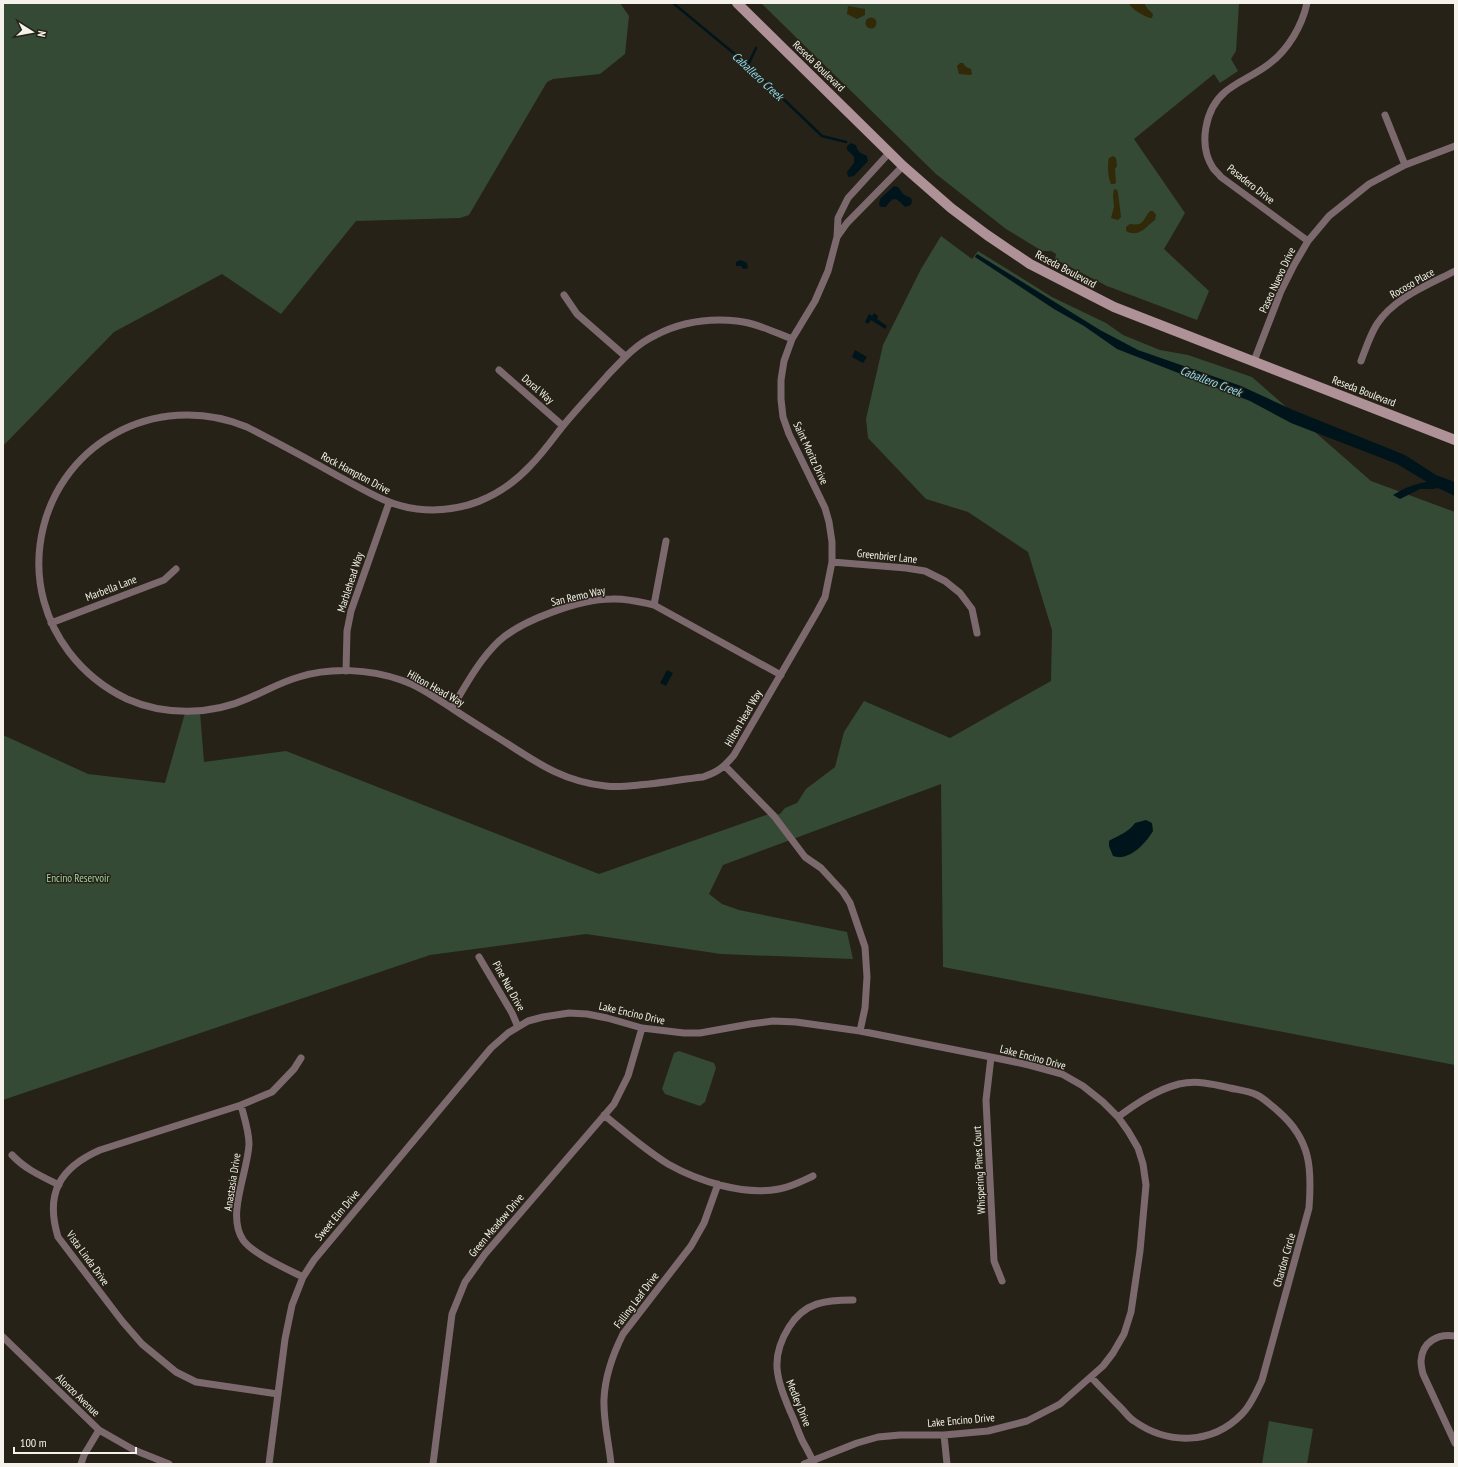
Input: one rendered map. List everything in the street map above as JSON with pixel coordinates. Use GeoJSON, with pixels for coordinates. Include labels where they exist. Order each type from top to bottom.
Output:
{"type":"FeatureCollection","features":[{"type":"Feature","properties":{"kind":"main road","name":"Reseda Boulevard"},"geometry":{"type":"LineString","coordinates":[[737,3],[890,152],[902,166],[951,208],[987,235],[1030,264],[1114,307],[1455,440]]}},
{"type":"Feature","properties":{"kind":"street","name":"Pasadero Drive"},"geometry":{"type":"LineString","coordinates":[[1307,3],[1305,13],[1296,32],[1284,50],[1270,64],[1225,92],[1214,104],[1208,118],[1205,137],[1208,154],[1213,167],[1222,177],[1308,241]]}},
{"type":"Feature","properties":{"kind":"street"},"geometry":{"type":"LineString","coordinates":[[1385,115],[1405,165]]}},
{"type":"Feature","properties":{"kind":"street","name":"Paseo Nuevo Drive"},"geometry":{"type":"LineString","coordinates":[[1254,361],[1281,291],[1294,265],[1308,241],[1329,216],[1369,184],[1405,165],[1455,146]]}},
{"type":"Feature","properties":{"kind":"street","name":"Saint Moritz Drive"},"geometry":{"type":"LineString","coordinates":[[781,675],[825,597],[832,562],[830,522],[825,508],[789,434],[783,417],[781,380],[784,361],[792,339],[815,301],[825,277],[837,237],[838,218],[848,198],[890,152]]}},
{"type":"Feature","properties":{"kind":"street","name":"Saint Moritz Drive"},"geometry":{"type":"LineString","coordinates":[[837,237],[847,223],[902,166]]}},
{"type":"Feature","properties":{"kind":"street","name":"Rocoso Place"},"geometry":{"type":"LineString","coordinates":[[1361,361],[1377,324],[1394,305],[1455,271]]}},
{"type":"Feature","properties":{"kind":"street"},"geometry":{"type":"LineString","coordinates":[[564,295],[577,314],[625,356]]}},
{"type":"Feature","properties":{"kind":"street","name":"Rock Hampton Drive"},"geometry":{"type":"LineString","coordinates":[[51,623],[39,579],[38,557],[46,516],[53,499],[74,467],[91,449],[111,435],[147,420],[184,414],[211,416],[233,421],[262,434],[389,503],[416,510],[443,510],[462,507],[484,500],[517,479],[531,465],[563,426],[625,356],[646,340],[670,328],[688,322],[710,320],[738,321],[759,326],[792,339]]}},
{"type":"Feature","properties":{"kind":"street","name":"Doral Way"},"geometry":{"type":"LineString","coordinates":[[499,370],[563,426]]}},
{"type":"Feature","properties":{"kind":"street","name":"Marblehead Way"},"geometry":{"type":"LineString","coordinates":[[346,671],[347,631],[352,611],[389,503]]}},
{"type":"Feature","properties":{"kind":"street"},"geometry":{"type":"LineString","coordinates":[[654,605],[666,541]]}},
{"type":"Feature","properties":{"kind":"street","name":"Greenbrier Lane"},"geometry":{"type":"LineString","coordinates":[[832,562],[925,571],[945,581],[960,593],[972,609],[977,634]]}},
{"type":"Feature","properties":{"kind":"street","name":"Marbella Lane"},"geometry":{"type":"LineString","coordinates":[[51,623],[164,580],[176,569]]}},
{"type":"Feature","properties":{"kind":"street","name":"San Remo Way"},"geometry":{"type":"LineString","coordinates":[[452,708],[487,654],[510,632],[528,622],[569,607],[611,599],[631,600],[654,605],[781,675]]}},
{"type":"Feature","properties":{"kind":"street","name":"Hilton Head Way"},"geometry":{"type":"LineString","coordinates":[[51,623],[62,643],[75,660],[93,679],[109,690],[129,700],[152,708],[171,711],[201,710],[224,707],[247,699],[269,688],[300,676],[322,672],[346,671],[378,674],[402,680],[434,696],[543,767],[566,777],[588,784],[609,787],[704,778],[715,773],[725,766],[734,755],[781,675]]}},
{"type":"Feature","properties":{"kind":"street"},"geometry":{"type":"LineString","coordinates":[[725,766],[774,816],[805,857],[822,868],[843,892],[850,904],[856,917],[865,947],[867,977],[865,1008],[860,1031]]}},
{"type":"Feature","properties":{"kind":"street","name":"Pine Nut Drive"},"geometry":{"type":"LineString","coordinates":[[479,957],[512,1013],[518,1027]]}},
{"type":"Feature","properties":{"kind":"street","name":"Lake Encino Drive"},"geometry":{"type":"LineString","coordinates":[[518,1027],[528,1021],[543,1017],[569,1014],[587,1014],[642,1028],[684,1033],[700,1033],[765,1022],[796,1022],[860,1031],[1029,1065],[1062,1074],[1083,1086],[1103,1102],[1118,1117],[1128,1131],[1138,1148],[1143,1164],[1146,1185],[1140,1251],[1131,1312],[1124,1334],[1110,1358],[1103,1366],[1060,1404],[1027,1421],[988,1431],[944,1435],[900,1435],[878,1437],[857,1442],[814,1462],[804,1464]]}},
{"type":"Feature","properties":{"kind":"street","name":"Sweet Elm Drive"},"geometry":{"type":"LineString","coordinates":[[269,1464],[285,1339],[292,1305],[303,1277],[314,1260],[491,1048],[508,1033],[518,1027]]}},
{"type":"Feature","properties":{"kind":"street","name":"Green Meadow Drive"},"geometry":{"type":"LineString","coordinates":[[434,1464],[452,1314],[465,1282],[485,1254],[614,1104],[628,1076],[642,1028]]}},
{"type":"Feature","properties":{"kind":"street","name":"Whispering Pines Court"},"geometry":{"type":"LineString","coordinates":[[991,1057],[986,1100],[994,1261],[1002,1281]]}},
{"type":"Feature","properties":{"kind":"street","name":"Vista Linda Drive"},"geometry":{"type":"LineString","coordinates":[[278,1394],[196,1382],[176,1372],[142,1344],[122,1321],[58,1237],[53,1222],[53,1205],[54,1194],[69,1168],[81,1159],[100,1150],[241,1105],[272,1092],[294,1069],[301,1058]]}},
{"type":"Feature","properties":{"kind":"street","name":"Chardon Circle"},"geometry":{"type":"LineString","coordinates":[[1091,1377],[1133,1420],[1165,1436],[1185,1439],[1202,1436],[1225,1428],[1244,1413],[1262,1380],[1309,1208],[1311,1182],[1309,1161],[1304,1145],[1297,1132],[1286,1118],[1273,1106],[1256,1095],[1207,1082],[1178,1084],[1144,1098],[1118,1117]]}},
{"type":"Feature","properties":{"kind":"street","name":"Anastasia Drive"},"geometry":{"type":"LineString","coordinates":[[241,1105],[249,1142],[248,1159],[238,1200],[238,1226],[243,1240],[254,1250],[303,1277]]}},
{"type":"Feature","properties":{"kind":"street"},"geometry":{"type":"LineString","coordinates":[[604,1115],[667,1163],[690,1175],[718,1184],[756,1191],[769,1190],[788,1187],[813,1176]]}},
{"type":"Feature","properties":{"kind":"street"},"geometry":{"type":"LineString","coordinates":[[12,1155],[19,1163],[34,1173],[59,1185]]}},
{"type":"Feature","properties":{"kind":"street","name":"Falling Leaf Drive"},"geometry":{"type":"LineString","coordinates":[[611,1464],[604,1400],[606,1382],[616,1348],[623,1334],[690,1246],[704,1223],[718,1184]]}},
{"type":"Feature","properties":{"kind":"street","name":"Medley Drive"},"geometry":{"type":"LineString","coordinates":[[814,1462],[803,1441],[777,1378],[776,1362],[778,1347],[793,1321],[801,1313],[819,1302],[853,1300]]}},
{"type":"Feature","properties":{"kind":"street"},"geometry":{"type":"LineString","coordinates":[[1455,1336],[1447,1334],[1437,1337],[1427,1344],[1422,1353],[1421,1362],[1423,1374],[1455,1443]]}},
{"type":"Feature","properties":{"kind":"street","name":"Alonzo Avenue"},"geometry":{"type":"LineString","coordinates":[[3,1337],[99,1430],[134,1450],[169,1464]]}},
{"type":"Feature","properties":{"kind":"street"},"geometry":{"type":"LineString","coordinates":[[81,1464],[84,1455],[99,1430]]}},
{"type":"Feature","properties":{"kind":"street"},"geometry":{"type":"LineString","coordinates":[[944,1435],[947,1464]]}},
{"type":"Feature","properties":{"kind":"green space"},"geometry":{"type":"Polygon","coordinates":[[[3,3],[620,3],[629,16],[625,54],[600,74],[553,79],[547,82],[469,215],[460,218],[356,221],[281,314],[222,274],[114,332],[3,446],[3,3]]]}},
{"type":"Feature","properties":{"kind":"green space"},"geometry":{"type":"Polygon","coordinates":[[[761,3],[1239,3],[1236,51],[1231,59],[1238,71],[1220,83],[1214,74],[1134,139],[1185,213],[1164,249],[1209,291],[1197,320],[1107,286],[1055,259],[1056,254],[1051,251],[1042,251],[1006,229],[936,174],[761,3]]]}},
{"type":"Feature","properties":{"kind":"green space","name":"Encino Reservoir"},"geometry":{"type":"Polygon","coordinates":[[[941,236],[972,259],[978,251],[1052,297],[1106,323],[1123,335],[1160,350],[1188,355],[1252,377],[1371,481],[1455,512],[1455,1065],[943,967],[941,784],[723,865],[709,894],[722,904],[739,910],[847,932],[853,959],[721,954],[586,934],[430,955],[3,1100],[3,735],[88,774],[165,783],[185,713],[200,712],[204,762],[286,751],[599,874],[766,815],[780,814],[785,808],[797,803],[806,789],[835,767],[844,732],[864,701],[950,738],[1051,681],[1052,630],[1028,552],[968,512],[926,499],[868,438],[866,419],[883,345],[921,269],[941,236]]]}},
{"type":"Feature","properties":{"kind":"green space"},"geometry":{"type":"Polygon","coordinates":[[[679,1051],[714,1063],[716,1068],[705,1102],[700,1106],[665,1094],[662,1089],[674,1053],[679,1051]]]}},
{"type":"Feature","properties":{"kind":"green space"},"geometry":{"type":"Polygon","coordinates":[[[1269,1421],[1313,1429],[1307,1464],[1262,1464],[1269,1421]]]}},
{"type":"Feature","properties":{"kind":"sand"},"geometry":{"type":"Polygon","coordinates":[[[1129,3],[1144,3],[1153,14],[1152,18],[1139,13],[1129,3]]]}},
{"type":"Feature","properties":{"kind":"sand"},"geometry":{"type":"Polygon","coordinates":[[[848,6],[865,9],[865,15],[857,19],[847,14],[848,6]]]}},
{"type":"Feature","properties":{"kind":"sand"},"geometry":{"type":"Polygon","coordinates":[[[871,17],[875,19],[877,23],[875,27],[871,29],[867,27],[865,23],[867,19],[871,17]]]}},
{"type":"Feature","properties":{"kind":"sand"},"geometry":{"type":"Polygon","coordinates":[[[960,63],[963,63],[966,67],[971,69],[972,74],[959,74],[957,66],[960,63]]]}},
{"type":"Feature","properties":{"kind":"sand"},"geometry":{"type":"Polygon","coordinates":[[[1113,156],[1116,158],[1117,166],[1115,169],[1116,183],[1111,184],[1108,164],[1109,158],[1113,156]]]}},
{"type":"Feature","properties":{"kind":"sand"},"geometry":{"type":"Polygon","coordinates":[[[1114,189],[1117,190],[1118,193],[1121,217],[1118,220],[1111,218],[1114,207],[1114,189]]]}},
{"type":"Feature","properties":{"kind":"sand"},"geometry":{"type":"Polygon","coordinates":[[[1150,211],[1153,211],[1156,215],[1155,220],[1142,231],[1130,233],[1126,231],[1126,227],[1130,224],[1138,224],[1143,222],[1150,211]]]}},
{"type":"Feature","properties":{"kind":"water"},"geometry":{"type":"Polygon","coordinates":[[[851,143],[856,145],[860,152],[867,156],[868,161],[854,176],[848,177],[847,172],[854,163],[854,157],[847,148],[847,146],[851,143]]]}},
{"type":"Feature","properties":{"kind":"water"},"geometry":{"type":"Polygon","coordinates":[[[894,186],[898,187],[903,194],[911,198],[911,205],[905,207],[897,200],[893,199],[886,207],[881,207],[879,205],[880,199],[894,186]]]}},
{"type":"Feature","properties":{"kind":"water"},"geometry":{"type":"Polygon","coordinates":[[[977,254],[1100,330],[1138,350],[1241,386],[1293,410],[1405,455],[1436,475],[1455,482],[1455,496],[1438,488],[1420,489],[1400,499],[1393,495],[1401,490],[1427,482],[1397,464],[1291,423],[1250,401],[1117,349],[1084,326],[1054,309],[975,257],[977,254]]]}},
{"type":"Feature","properties":{"kind":"water"},"geometry":{"type":"Polygon","coordinates":[[[741,260],[747,263],[748,268],[743,269],[741,266],[736,266],[736,262],[741,260]]]}},
{"type":"Feature","properties":{"kind":"water"},"geometry":{"type":"Polygon","coordinates":[[[874,313],[878,316],[877,319],[887,326],[885,329],[871,320],[868,324],[865,322],[869,314],[872,316],[874,313]]]}},
{"type":"Feature","properties":{"kind":"water"},"geometry":{"type":"Polygon","coordinates":[[[855,350],[867,357],[863,363],[852,357],[855,350]]]}},
{"type":"Feature","properties":{"kind":"water"},"geometry":{"type":"Polygon","coordinates":[[[667,670],[673,673],[666,686],[660,683],[667,670]]]}},
{"type":"Feature","properties":{"kind":"water"},"geometry":{"type":"Polygon","coordinates":[[[1146,820],[1152,823],[1153,831],[1146,841],[1131,854],[1119,857],[1113,856],[1109,846],[1109,841],[1127,831],[1135,823],[1146,820]]]}},
{"type":"Feature","properties":{"kind":"waterway","name":"Caballero Creek"},"geometry":{"type":"LineString","coordinates":[[673,3],[748,65],[822,136],[846,142]]}},
{"type":"Feature","properties":{"kind":"waterway"},"geometry":{"type":"LineString","coordinates":[[748,65],[756,48]]}}]}
